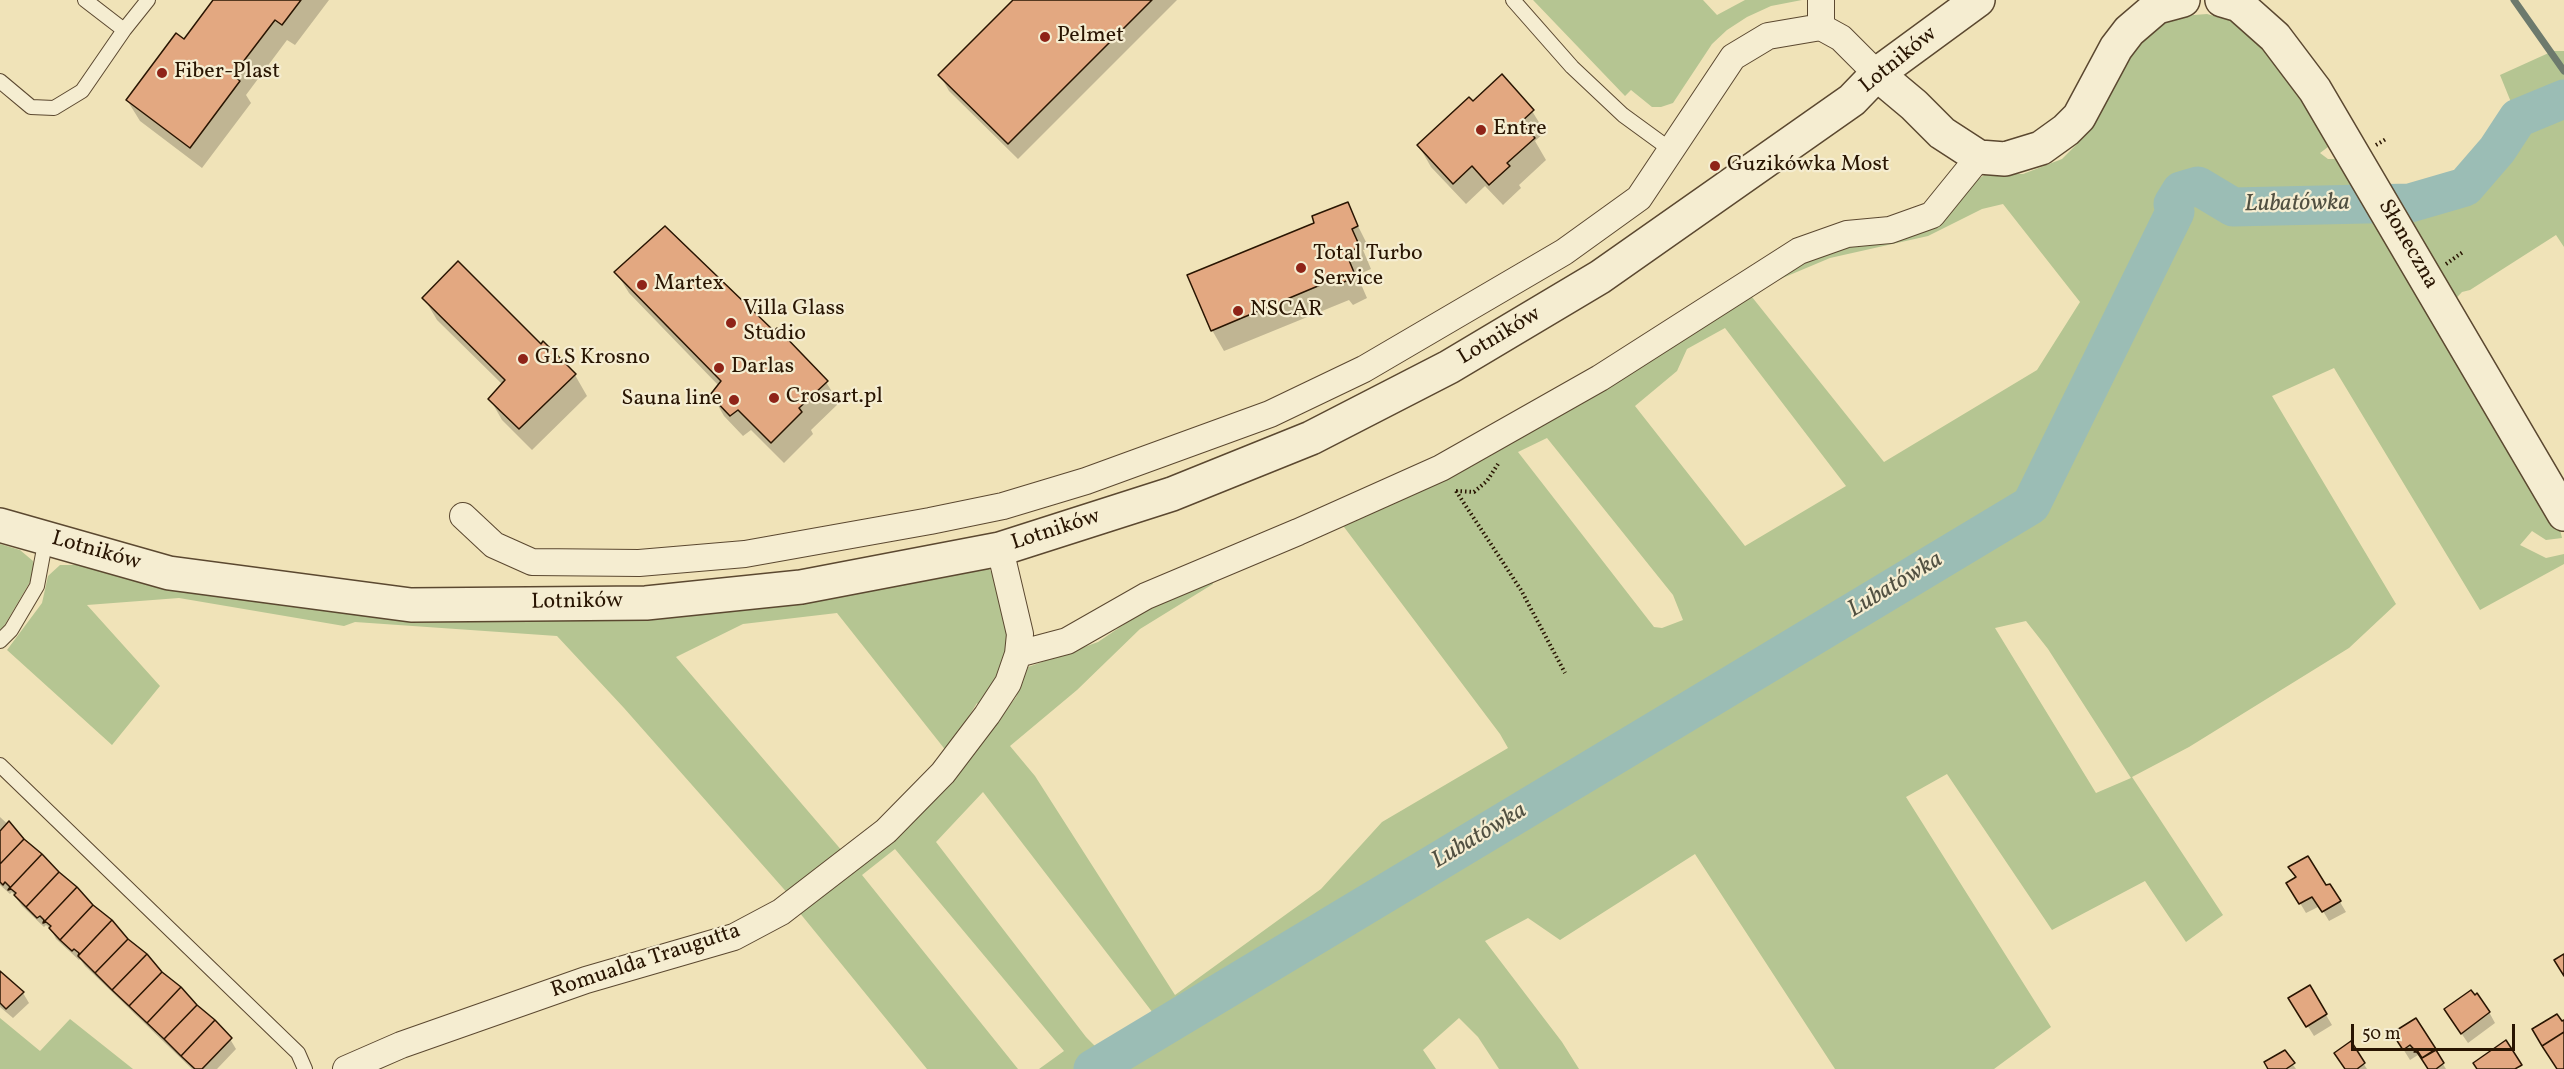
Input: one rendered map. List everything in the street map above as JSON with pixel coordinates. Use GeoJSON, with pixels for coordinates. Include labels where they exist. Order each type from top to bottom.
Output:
{"type":"FeatureCollection","features":[{"type":"Feature","properties":{"kind":"street"},"geometry":{"type":"LineString","coordinates":[[1821,0],[1821,27]]}},
{"type":"Feature","properties":{"kind":"street","name":"Lotników"},"geometry":{"type":"LineString","coordinates":[[0,525],[169,573],[411,605],[646,603],[801,587],[1000,549],[1172,494],[1311,438],[1449,367],[1600,277],[1852,100],[1877,74],[1978,0]]}},
{"type":"Feature","properties":{"kind":"street"},"geometry":{"type":"LineString","coordinates":[[463,516],[494,545],[532,562],[639,563],[745,554],[1003,506],[1086,481],[1270,414],[1385,358],[1563,252],[1639,198],[1733,57],[1768,36],[1821,27],[1840,38],[1942,133],[1979,157],[2005,159],[2041,148],[2066,130],[2079,117],[2116,48],[2129,31],[2157,7],[2183,0]]}},
{"type":"Feature","properties":{"kind":"street","name":"Słoneczna"},"geometry":{"type":"LineString","coordinates":[[2225,0],[2239,5],[2255,17],[2275,37],[2315,90],[2564,514]]}},
{"type":"Feature","properties":{"kind":"street"},"geometry":{"type":"LineString","coordinates":[[1018,654],[1067,641],[1146,596],[1441,468],[1600,378],[1798,251],[1847,234],[1890,230],[1932,215],[1979,157]]}},
{"type":"Feature","properties":{"kind":"street","name":"Romualda Traugutta"},"geometry":{"type":"LineString","coordinates":[[346,1069],[401,1045],[586,980],[734,938],[781,912],[886,831],[943,773],[1008,683],[1018,654],[1020,634],[1000,549]]}},
{"type":"Feature","properties":{"kind":"lane"},"geometry":{"type":"LineString","coordinates":[[85,0],[124,30]]}},
{"type":"Feature","properties":{"kind":"lane"},"geometry":{"type":"LineString","coordinates":[[0,81],[31,107],[54,108],[82,91],[124,30],[148,0]]}},
{"type":"Feature","properties":{"kind":"lane"},"geometry":{"type":"LineString","coordinates":[[1513,0],[1572,67],[1623,115],[1671,150]]}},
{"type":"Feature","properties":{"kind":"lane"},"geometry":{"type":"LineString","coordinates":[[0,641],[11,630],[38,585],[46,538]]}},
{"type":"Feature","properties":{"kind":"lane"},"geometry":{"type":"LineString","coordinates":[[0,765],[298,1053],[305,1069]]}},
{"type":"Feature","properties":{"kind":"path"},"geometry":{"type":"LineString","coordinates":[[2438,269],[2463,252]]}},
{"type":"Feature","properties":{"kind":"path"},"geometry":{"type":"LineString","coordinates":[[1441,468],[1521,590],[1565,673]]}},
{"type":"Feature","properties":{"kind":"green space"},"geometry":{"type":"Polygon","coordinates":[[[1533,0],[1703,0],[1717,15],[1745,0],[1802,0],[1771,6],[1747,17],[1727,30],[1712,44],[1673,103],[1652,107],[1631,90],[1625,96],[1533,0]]]}},
{"type":"Feature","properties":{"kind":"green space"},"geometry":{"type":"Polygon","coordinates":[[[2207,14],[2236,22],[2259,40],[2285,71],[2332,144],[2320,153],[2328,159],[2340,159],[2358,197],[2381,200],[2464,181],[2517,117],[2500,75],[2553,51],[2564,51],[2564,247],[2556,235],[2470,290],[2462,292],[2435,321],[2559,525],[2562,538],[2546,540],[2532,531],[2520,545],[2546,558],[2564,554],[2564,564],[2480,610],[2334,368],[2272,396],[2396,604],[2349,648],[2189,747],[2132,777],[2223,915],[2186,942],[2145,881],[2052,930],[1947,774],[1906,797],[2051,1027],[1994,1069],[1835,1069],[1695,854],[1560,940],[1528,918],[1485,941],[1562,1042],[1579,1069],[1499,1069],[1478,1037],[1459,1018],[1423,1050],[1436,1069],[1039,1069],[1064,1051],[895,849],[862,875],[1018,1069],[927,1069],[799,912],[916,817],[982,743],[1016,697],[1028,667],[1098,642],[1169,594],[1210,578],[1213,584],[1140,629],[1077,690],[1010,746],[1035,776],[1175,995],[1321,889],[1382,822],[1508,748],[1500,734],[1341,523],[1795,261],[1888,236],[1986,174],[2023,174],[2062,159],[2085,136],[2132,47],[2154,28],[2181,16],[2207,14]],[[2003,204],[1982,209],[1928,236],[1830,258],[1773,282],[1752,297],[1884,462],[2037,370],[2080,302],[2003,204]],[[1725,328],[1687,349],[1677,371],[1635,406],[1745,546],[1846,486],[1725,328]],[[1547,438],[1518,452],[1654,627],[1662,628],[1683,620],[1673,595],[1547,438]],[[2026,621],[1995,628],[2096,793],[2131,778],[2048,649],[2026,621]],[[983,792],[936,842],[1086,1037],[1099,1050],[1138,1028],[1153,1013],[983,792]]]}},
{"type":"Feature","properties":{"kind":"green space"},"geometry":{"type":"Polygon","coordinates":[[[0,544],[20,550],[33,561],[34,575],[0,633],[0,544]]]}},
{"type":"Feature","properties":{"kind":"green space"},"geometry":{"type":"Polygon","coordinates":[[[60,565],[77,565],[161,583],[355,609],[987,566],[997,580],[1009,630],[1000,677],[981,709],[977,703],[947,752],[837,613],[743,624],[676,657],[843,852],[790,896],[624,708],[557,636],[355,622],[344,626],[179,598],[87,605],[160,686],[112,745],[7,650],[42,603],[48,576],[60,565]]]}},
{"type":"Feature","properties":{"kind":"green space"},"geometry":{"type":"Polygon","coordinates":[[[0,1018],[40,1051],[70,1019],[133,1069],[0,1069],[0,1018]]]}},
{"type":"Feature","properties":{"kind":"building"},"geometry":{"type":"Polygon","coordinates":[[[213,0],[301,0],[282,25],[275,20],[233,75],[240,81],[190,148],[126,100],[176,33],[184,39],[213,0]]]}},
{"type":"Feature","properties":{"kind":"building","name":"Pelmet"},"geometry":{"type":"Polygon","coordinates":[[[1013,0],[1152,0],[1008,144],[938,75],[1013,0]]]}},
{"type":"Feature","properties":{"kind":"building","name":"Entre"},"geometry":{"type":"Polygon","coordinates":[[[1502,74],[1534,110],[1521,122],[1535,138],[1507,163],[1510,166],[1489,185],[1472,166],[1453,184],[1417,145],[1469,97],[1473,101],[1502,74]]]}},
{"type":"Feature","properties":{"kind":"building"},"geometry":{"type":"Polygon","coordinates":[[[1348,202],[1358,226],[1352,229],[1360,247],[1346,253],[1356,277],[1339,284],[1337,278],[1211,331],[1187,275],[1314,223],[1312,216],[1348,202]]]}},
{"type":"Feature","properties":{"kind":"building"},"geometry":{"type":"Polygon","coordinates":[[[665,226],[774,331],[777,328],[828,381],[799,408],[802,412],[771,443],[738,410],[730,416],[710,395],[721,381],[614,272],[665,226]]]}},
{"type":"Feature","properties":{"kind":"building","name":"GLS Krosno"},"geometry":{"type":"Polygon","coordinates":[[[458,261],[541,344],[543,341],[576,374],[519,429],[488,399],[505,380],[422,298],[458,261]]]}},
{"type":"Feature","properties":{"kind":"building"},"geometry":{"type":"Polygon","coordinates":[[[9,821],[24,839],[0,864],[0,831],[9,821]]]}},
{"type":"Feature","properties":{"kind":"building"},"geometry":{"type":"Polygon","coordinates":[[[24,839],[42,854],[8,890],[10,887],[5,882],[3,885],[0,882],[0,864],[24,839]]]}},
{"type":"Feature","properties":{"kind":"building"},"geometry":{"type":"Polygon","coordinates":[[[42,854],[59,872],[26,907],[14,895],[16,893],[11,889],[8,890],[42,854]]]}},
{"type":"Feature","properties":{"kind":"building"},"geometry":{"type":"Polygon","coordinates":[[[2308,856],[2326,885],[2330,884],[2341,901],[2322,912],[2312,897],[2299,904],[2286,883],[2296,877],[2288,867],[2308,856]]]}},
{"type":"Feature","properties":{"kind":"building"},"geometry":{"type":"Polygon","coordinates":[[[59,872],[77,887],[43,923],[44,920],[40,916],[37,918],[26,907],[59,872]]]}},
{"type":"Feature","properties":{"kind":"building"},"geometry":{"type":"Polygon","coordinates":[[[77,887],[93,905],[60,940],[49,928],[51,926],[46,922],[43,923],[77,887]]]}},
{"type":"Feature","properties":{"kind":"building"},"geometry":{"type":"Polygon","coordinates":[[[93,905],[112,920],[78,956],[79,953],[74,949],[72,951],[60,940],[93,905]]]}},
{"type":"Feature","properties":{"kind":"building"},"geometry":{"type":"Polygon","coordinates":[[[112,920],[128,939],[95,973],[78,956],[112,920]]]}},
{"type":"Feature","properties":{"kind":"building"},"geometry":{"type":"Polygon","coordinates":[[[128,939],[147,954],[112,990],[95,973],[128,939]]]}},
{"type":"Feature","properties":{"kind":"building"},"geometry":{"type":"Polygon","coordinates":[[[147,954],[162,972],[129,1006],[112,990],[147,954]]]}},
{"type":"Feature","properties":{"kind":"building"},"geometry":{"type":"Polygon","coordinates":[[[2564,954],[2564,976],[2554,960],[2564,954]]]}},
{"type":"Feature","properties":{"kind":"building"},"geometry":{"type":"Polygon","coordinates":[[[0,971],[24,992],[6,1009],[0,1003],[0,971]]]}},
{"type":"Feature","properties":{"kind":"building"},"geometry":{"type":"Polygon","coordinates":[[[162,972],[181,987],[147,1023],[129,1006],[162,972]]]}},
{"type":"Feature","properties":{"kind":"building"},"geometry":{"type":"Polygon","coordinates":[[[2310,985],[2327,1014],[2306,1027],[2288,998],[2310,985]]]}},
{"type":"Feature","properties":{"kind":"building"},"geometry":{"type":"Polygon","coordinates":[[[181,987],[197,1005],[164,1039],[147,1023],[181,987]]]}},
{"type":"Feature","properties":{"kind":"building"},"geometry":{"type":"Polygon","coordinates":[[[2471,990],[2475,995],[2477,993],[2490,1012],[2461,1034],[2444,1009],[2471,990]]]}},
{"type":"Feature","properties":{"kind":"building"},"geometry":{"type":"Polygon","coordinates":[[[197,1005],[215,1020],[181,1056],[164,1039],[197,1005]]]}},
{"type":"Feature","properties":{"kind":"building"},"geometry":{"type":"Polygon","coordinates":[[[2557,1014],[2562,1021],[2564,1020],[2564,1032],[2542,1046],[2532,1029],[2557,1014]]]}},
{"type":"Feature","properties":{"kind":"building"},"geometry":{"type":"Polygon","coordinates":[[[2416,1018],[2436,1049],[2422,1058],[2410,1045],[2403,1050],[2392,1033],[2416,1018]]]}},
{"type":"Feature","properties":{"kind":"building"},"geometry":{"type":"Polygon","coordinates":[[[215,1020],[232,1038],[202,1069],[195,1069],[181,1056],[215,1020]]]}},
{"type":"Feature","properties":{"kind":"building"},"geometry":{"type":"Polygon","coordinates":[[[2564,1032],[2564,1069],[2557,1069],[2542,1046],[2564,1032]]]}},
{"type":"Feature","properties":{"kind":"building"},"geometry":{"type":"Polygon","coordinates":[[[2506,1040],[2522,1065],[2515,1069],[2477,1069],[2473,1063],[2506,1040]]]}},
{"type":"Feature","properties":{"kind":"building"},"geometry":{"type":"Polygon","coordinates":[[[2351,1041],[2365,1063],[2357,1069],[2345,1069],[2334,1053],[2351,1041]]]}},
{"type":"Feature","properties":{"kind":"building"},"geometry":{"type":"Polygon","coordinates":[[[2285,1050],[2295,1063],[2286,1069],[2268,1069],[2264,1062],[2285,1050]]]}},
{"type":"Feature","properties":{"kind":"building"},"geometry":{"type":"Polygon","coordinates":[[[2417,1050],[2422,1058],[2436,1050],[2444,1063],[2436,1069],[2428,1069],[2417,1052],[2414,1052],[2417,1050]]]}},
{"type":"Feature","properties":{"kind":"waterway"},"geometry":{"type":"LineString","coordinates":[[2514,0],[2564,71]]}},
{"type":"Feature","properties":{"kind":"waterway","name":"Lubatówka"},"geometry":{"type":"LineString","coordinates":[[1093,1069],[2031,505],[2175,212],[2173,204],[2181,191],[2198,186],[2233,207],[2410,203],[2465,187],[2497,150],[2518,118],[2564,99]]}},
{"type":"Feature","properties":{"kind":"place","name":"Pelmet"},"geometry":{"type":"Point","coordinates":[1045,37]}},
{"type":"Feature","properties":{"kind":"place","name":"Fiber-Plast"},"geometry":{"type":"Point","coordinates":[162,73]}},
{"type":"Feature","properties":{"kind":"place","name":"Entre"},"geometry":{"type":"Point","coordinates":[1481,130]}},
{"type":"Feature","properties":{"kind":"place","name":"Guzikówka Most"},"geometry":{"type":"Point","coordinates":[1715,166]}},
{"type":"Feature","properties":{"kind":"place","name":"Total Turbo Service"},"geometry":{"type":"Point","coordinates":[1301,268]}},
{"type":"Feature","properties":{"kind":"place","name":"Martex"},"geometry":{"type":"Point","coordinates":[642,285]}},
{"type":"Feature","properties":{"kind":"place","name":"NSCAR"},"geometry":{"type":"Point","coordinates":[1238,311]}},
{"type":"Feature","properties":{"kind":"place","name":"Villa Glass Studio"},"geometry":{"type":"Point","coordinates":[731,323]}},
{"type":"Feature","properties":{"kind":"place","name":"GLS Krosno"},"geometry":{"type":"Point","coordinates":[523,359]}},
{"type":"Feature","properties":{"kind":"place","name":"Darlas"},"geometry":{"type":"Point","coordinates":[719,368]}},
{"type":"Feature","properties":{"kind":"place","name":"Crosart.pl"},"geometry":{"type":"Point","coordinates":[774,398]}},
{"type":"Feature","properties":{"kind":"place","name":"Sauna line"},"geometry":{"type":"Point","coordinates":[734,400]}}]}
